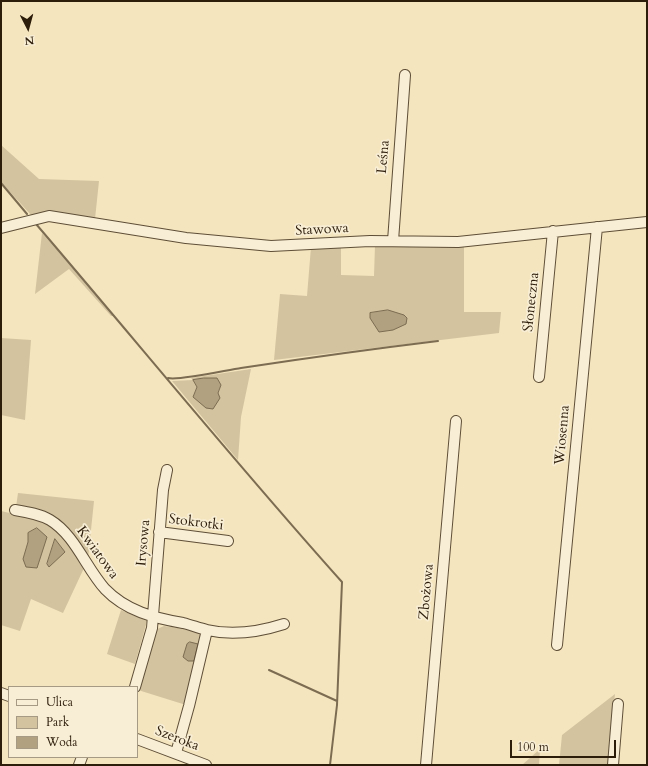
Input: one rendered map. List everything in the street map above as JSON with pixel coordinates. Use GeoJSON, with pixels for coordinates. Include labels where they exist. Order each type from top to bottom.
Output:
{"type":"FeatureCollection","features":[{"type":"Feature","properties":{"kind":"street","name":"Leśna"},"geometry":{"type":"LineString","coordinates":[[393,241],[405,75]]}},
{"type":"Feature","properties":{"kind":"street","name":"Stawowa"},"geometry":{"type":"LineString","coordinates":[[1,228],[49,216],[186,238],[272,246],[393,241],[458,242],[647,222]]}},
{"type":"Feature","properties":{"kind":"street","name":"Wiosenna"},"geometry":{"type":"LineString","coordinates":[[558,645],[597,227]]}},
{"type":"Feature","properties":{"kind":"street","name":"Słoneczna"},"geometry":{"type":"LineString","coordinates":[[539,376],[554,231]]}},
{"type":"Feature","properties":{"kind":"street","name":"Zbożowa"},"geometry":{"type":"LineString","coordinates":[[426,765],[456,420]]}},
{"type":"Feature","properties":{"kind":"street","name":"Irysowa"},"geometry":{"type":"LineString","coordinates":[[153,618],[159,532],[167,470]]}},
{"type":"Feature","properties":{"kind":"street","name":"Kwiatowa"},"geometry":{"type":"LineString","coordinates":[[15,510],[40,516],[56,524],[70,539],[97,579],[118,601],[153,618],[226,633],[246,632],[284,624]]}},
{"type":"Feature","properties":{"kind":"street","name":"Stokrotki"},"geometry":{"type":"LineString","coordinates":[[159,532],[228,541]]}},
{"type":"Feature","properties":{"kind":"street"},"geometry":{"type":"LineString","coordinates":[[135,686],[153,618]]}},
{"type":"Feature","properties":{"kind":"street"},"geometry":{"type":"LineString","coordinates":[[176,753],[207,630]]}},
{"type":"Feature","properties":{"kind":"street"},"geometry":{"type":"LineString","coordinates":[[613,765],[618,704]]}},
{"type":"Feature","properties":{"kind":"street","name":"Szeroka"},"geometry":{"type":"LineString","coordinates":[[138,739],[206,765]]}},
{"type":"Feature","properties":{"kind":"green space"},"geometry":{"type":"Polygon","coordinates":[[[1,145],[39,179],[99,181],[95,219],[53,212],[31,215],[1,182],[1,145]]]}},
{"type":"Feature","properties":{"kind":"green space"},"geometry":{"type":"Polygon","coordinates":[[[42,233],[115,316],[111,316],[69,269],[35,294],[42,233]]]}},
{"type":"Feature","properties":{"kind":"green space"},"geometry":{"type":"Polygon","coordinates":[[[375,245],[464,245],[464,312],[501,312],[499,333],[274,360],[280,294],[307,296],[311,247],[341,246],[341,275],[374,276],[375,245]]]}},
{"type":"Feature","properties":{"kind":"green space"},"geometry":{"type":"Polygon","coordinates":[[[1,338],[31,340],[25,420],[1,415],[1,338]]]}},
{"type":"Feature","properties":{"kind":"green space"},"geometry":{"type":"Polygon","coordinates":[[[251,369],[241,417],[238,460],[172,381],[193,380],[191,378],[251,369]],[[193,380],[197,387],[193,397],[218,393],[221,385],[193,380]]]}},
{"type":"Feature","properties":{"kind":"green space"},"geometry":{"type":"Polygon","coordinates":[[[18,493],[94,501],[88,559],[74,538],[16,507],[18,493]]]}},
{"type":"Feature","properties":{"kind":"green space"},"geometry":{"type":"Polygon","coordinates":[[[1,511],[44,521],[69,542],[84,568],[63,613],[31,599],[20,631],[1,625],[1,511]]]}},
{"type":"Feature","properties":{"kind":"green space"},"geometry":{"type":"Polygon","coordinates":[[[121,610],[147,621],[135,664],[107,654],[121,610]]]}},
{"type":"Feature","properties":{"kind":"green space"},"geometry":{"type":"Polygon","coordinates":[[[164,626],[203,632],[186,705],[138,690],[155,630],[164,626]]]}},
{"type":"Feature","properties":{"kind":"green space"},"geometry":{"type":"Polygon","coordinates":[[[615,694],[608,765],[559,765],[562,735],[615,694]]]}},
{"type":"Feature","properties":{"kind":"green space"},"geometry":{"type":"Polygon","coordinates":[[[540,749],[539,765],[522,765],[540,749]]]}},
{"type":"Feature","properties":{"kind":"water"},"geometry":{"type":"Polygon","coordinates":[[[388,310],[404,315],[407,318],[406,324],[393,330],[379,332],[370,318],[370,313],[388,310]]]}},
{"type":"Feature","properties":{"kind":"water"},"geometry":{"type":"Polygon","coordinates":[[[217,378],[221,385],[218,393],[220,398],[213,409],[206,408],[193,397],[197,387],[193,380],[217,378]]]}},
{"type":"Feature","properties":{"kind":"water"},"geometry":{"type":"Polygon","coordinates":[[[37,528],[47,537],[37,568],[26,567],[23,559],[28,542],[28,533],[37,528]]]}},
{"type":"Feature","properties":{"kind":"water"},"geometry":{"type":"Polygon","coordinates":[[[55,539],[65,552],[49,567],[47,564],[55,539]]]}},
{"type":"Feature","properties":{"kind":"water"},"geometry":{"type":"Polygon","coordinates":[[[190,642],[198,644],[194,661],[188,661],[183,657],[187,644],[190,642]]]}},
{"type":"Feature","properties":{"kind":"waterway"},"geometry":{"type":"LineString","coordinates":[[1,183],[27,214]]}},
{"type":"Feature","properties":{"kind":"waterway"},"geometry":{"type":"LineString","coordinates":[[36,224],[226,449],[342,582],[337,705],[330,765]]}},
{"type":"Feature","properties":{"kind":"waterway"},"geometry":{"type":"LineString","coordinates":[[168,378],[174,379],[192,377],[241,368],[438,341]]}},
{"type":"Feature","properties":{"kind":"waterway"},"geometry":{"type":"LineString","coordinates":[[269,670],[337,701]]}}]}
